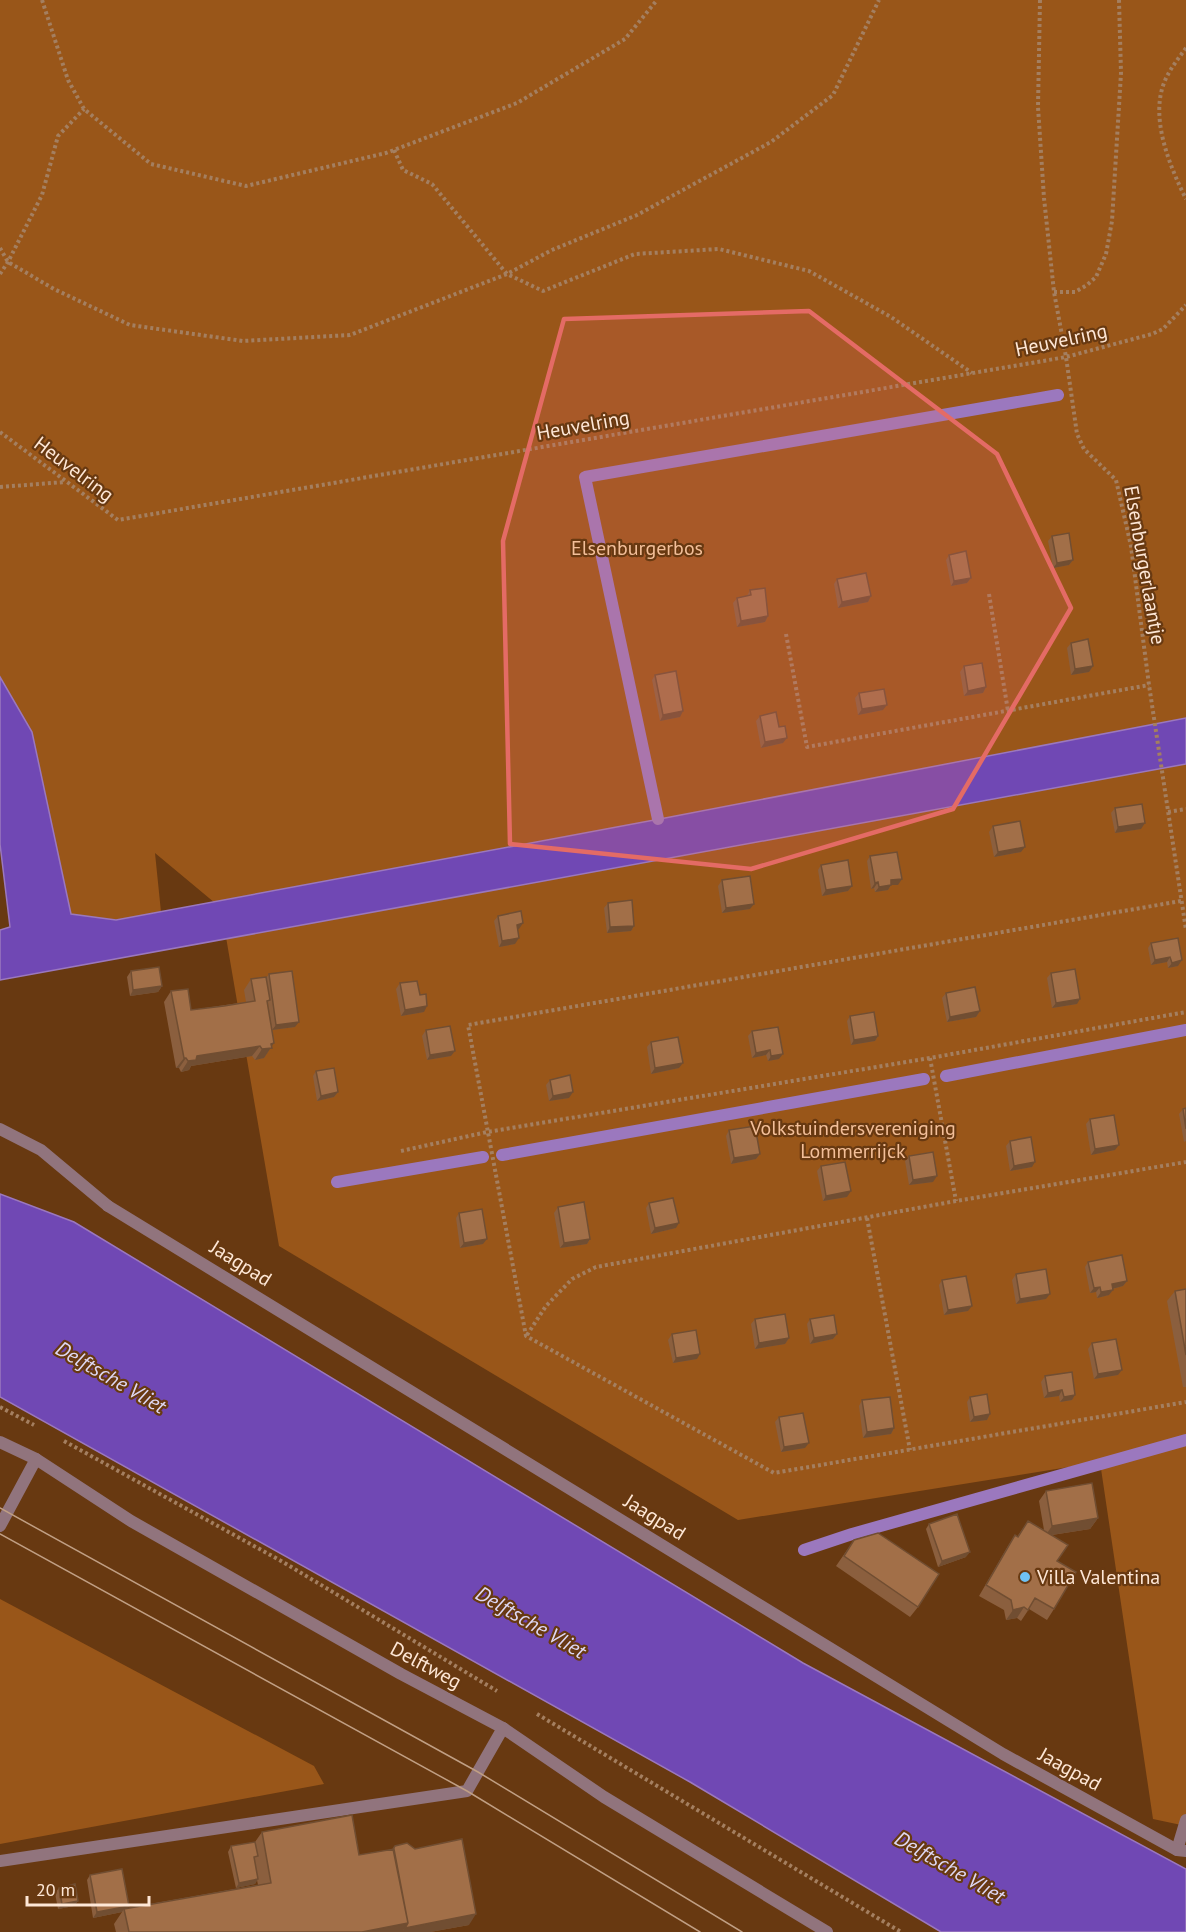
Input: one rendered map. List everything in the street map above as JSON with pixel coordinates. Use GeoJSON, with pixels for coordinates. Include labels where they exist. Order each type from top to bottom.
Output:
{"type":"FeatureCollection","features":[{"type":"Feature","properties":{"kind":"street","name":"Jaagpad"},"geometry":{"type":"LineString","coordinates":[[0,1129],[41,1150],[108,1206],[1003,1754],[1181,1851]]}},
{"type":"Feature","properties":{"kind":"street","name":"Delftweg"},"geometry":{"type":"LineString","coordinates":[[0,1442],[36,1459],[131,1521],[391,1668],[503,1728],[604,1797],[827,1932]]}},
{"type":"Feature","properties":{"kind":"street"},"geometry":{"type":"LineString","coordinates":[[0,1526],[36,1459]]}},
{"type":"Feature","properties":{"kind":"street"},"geometry":{"type":"LineString","coordinates":[[0,1862],[467,1791],[503,1728]]}},
{"type":"Feature","properties":{"kind":"street"},"geometry":{"type":"LineString","coordinates":[[1181,1851],[1186,1820]]}},
{"type":"Feature","properties":{"kind":"path"},"geometry":{"type":"LineString","coordinates":[[42,0],[68,80],[84,109],[151,164],[246,186],[394,150],[517,103],[625,39],[657,0]]}},
{"type":"Feature","properties":{"kind":"path"},"geometry":{"type":"LineString","coordinates":[[0,248],[8,262],[54,289],[130,325],[243,341],[350,335],[507,274],[552,250],[637,215],[771,142],[833,95],[879,0]]}},
{"type":"Feature","properties":{"kind":"path","name":"Elsenburgerlaantje"},"geometry":{"type":"LineString","coordinates":[[1040,0],[1038,107],[1044,198],[1054,292],[1079,442],[1116,480],[1131,546],[1149,685],[1186,930]]}},
{"type":"Feature","properties":{"kind":"path"},"geometry":{"type":"LineString","coordinates":[[1054,292],[1075,292],[1087,285],[1096,277],[1106,254],[1112,221],[1121,73],[1119,0]]}},
{"type":"Feature","properties":{"kind":"path"},"geometry":{"type":"LineString","coordinates":[[1186,48],[1163,85],[1159,108],[1168,158],[1186,199]]}},
{"type":"Feature","properties":{"kind":"path"},"geometry":{"type":"LineString","coordinates":[[0,274],[42,195],[58,136],[84,109]]}},
{"type":"Feature","properties":{"kind":"path"},"geometry":{"type":"LineString","coordinates":[[394,150],[403,170],[432,183],[507,274],[543,291],[635,254],[719,249],[809,271],[891,317],[973,374]]}},
{"type":"Feature","properties":{"kind":"path","name":"Heuvelring"},"geometry":{"type":"LineString","coordinates":[[0,432],[118,520],[1066,357],[1152,334],[1163,329],[1186,305]]}},
{"type":"Feature","properties":{"kind":"path"},"geometry":{"type":"LineString","coordinates":[[0,487],[65,482]]}},
{"type":"Feature","properties":{"kind":"path"},"geometry":{"type":"LineString","coordinates":[[989,594],[1008,711]]}},
{"type":"Feature","properties":{"kind":"path"},"geometry":{"type":"LineString","coordinates":[[786,634],[807,747],[1149,685]]}},
{"type":"Feature","properties":{"kind":"path"},"geometry":{"type":"LineString","coordinates":[[1168,812],[1186,809]]}},
{"type":"Feature","properties":{"kind":"path"},"geometry":{"type":"LineString","coordinates":[[526,1336],[468,1025],[1181,902]]}},
{"type":"Feature","properties":{"kind":"path"},"geometry":{"type":"LineString","coordinates":[[400,1151],[487,1132],[930,1058],[1186,1012]]}},
{"type":"Feature","properties":{"kind":"path"},"geometry":{"type":"LineString","coordinates":[[930,1058],[956,1202]]}},
{"type":"Feature","properties":{"kind":"path"},"geometry":{"type":"LineString","coordinates":[[526,1336],[546,1305],[572,1279],[596,1268],[1186,1162]]}},
{"type":"Feature","properties":{"kind":"path"},"geometry":{"type":"LineString","coordinates":[[867,1218],[910,1450]]}},
{"type":"Feature","properties":{"kind":"path"},"geometry":{"type":"LineString","coordinates":[[526,1336],[774,1473],[1186,1402]]}},
{"type":"Feature","properties":{"kind":"path"},"geometry":{"type":"LineString","coordinates":[[0,1407],[40,1428]]}},
{"type":"Feature","properties":{"kind":"path"},"geometry":{"type":"LineString","coordinates":[[60,1439],[284,1562],[498,1692]]}},
{"type":"Feature","properties":{"kind":"path"},"geometry":{"type":"LineString","coordinates":[[528,1710],[901,1932]]}},
{"type":"Feature","properties":{"kind":"highlighted area"},"geometry":{"type":"Polygon","coordinates":[[[809,311],[997,454],[1071,608],[953,809],[751,869],[510,844],[503,541],[564,319],[809,311]]]}},
{"type":"Feature","properties":{"kind":"green space","name":"Elsenburgerbos"},"geometry":{"type":"Polygon","coordinates":[[[0,0],[1186,0],[1186,1826],[1153,1819],[1100,1462],[738,1520],[279,1246],[221,908],[155,853],[161,912],[116,920],[71,914],[37,757],[0,726],[0,0]]]}},
{"type":"Feature","properties":{"kind":"green space"},"geometry":{"type":"Polygon","coordinates":[[[0,1599],[314,1766],[324,1784],[0,1844],[0,1599]]]}},
{"type":"Feature","properties":{"kind":"water"},"geometry":{"type":"Polygon","coordinates":[[[0,677],[32,732],[71,914],[116,920],[1186,718],[1186,764],[0,980],[0,930],[10,927],[0,844],[0,677]]]}},
{"type":"Feature","properties":{"kind":"water","name":"Delftsche Vliet"},"geometry":{"type":"Polygon","coordinates":[[[0,1194],[74,1222],[803,1663],[1186,1869],[1186,1932],[941,1932],[690,1782],[0,1397],[0,1194]]]}},
{"type":"Feature","properties":{"kind":"building"},"geometry":{"type":"Polygon","coordinates":[[[1069,533],[1073,560],[1057,563],[1052,536],[1069,533]]]}},
{"type":"Feature","properties":{"kind":"building"},"geometry":{"type":"Polygon","coordinates":[[[966,551],[971,578],[954,581],[949,555],[966,551]]]}},
{"type":"Feature","properties":{"kind":"building"},"geometry":{"type":"Polygon","coordinates":[[[866,573],[871,596],[842,602],[837,579],[866,573]]]}},
{"type":"Feature","properties":{"kind":"building"},"geometry":{"type":"Polygon","coordinates":[[[765,588],[768,616],[741,621],[737,598],[751,595],[750,590],[765,588]]]}},
{"type":"Feature","properties":{"kind":"building"},"geometry":{"type":"Polygon","coordinates":[[[1088,639],[1093,666],[1075,669],[1071,643],[1088,639]]]}},
{"type":"Feature","properties":{"kind":"building"},"geometry":{"type":"Polygon","coordinates":[[[982,663],[986,687],[968,691],[964,666],[982,663]]]}},
{"type":"Feature","properties":{"kind":"building"},"geometry":{"type":"Polygon","coordinates":[[[676,671],[683,711],[663,715],[655,675],[676,671]]]}},
{"type":"Feature","properties":{"kind":"building"},"geometry":{"type":"Polygon","coordinates":[[[884,689],[887,705],[862,709],[859,693],[884,689]]]}},
{"type":"Feature","properties":{"kind":"building"},"geometry":{"type":"Polygon","coordinates":[[[776,712],[779,727],[785,726],[787,738],[765,742],[760,716],[776,712]]]}},
{"type":"Feature","properties":{"kind":"building"},"geometry":{"type":"Polygon","coordinates":[[[1142,804],[1145,823],[1118,827],[1115,808],[1142,804]]]}},
{"type":"Feature","properties":{"kind":"building"},"geometry":{"type":"Polygon","coordinates":[[[1020,821],[1025,847],[998,852],[993,826],[1020,821]]]}},
{"type":"Feature","properties":{"kind":"building"},"geometry":{"type":"Polygon","coordinates":[[[897,852],[902,879],[891,880],[891,885],[879,887],[878,882],[875,883],[870,856],[897,852]]]}},
{"type":"Feature","properties":{"kind":"building"},"geometry":{"type":"Polygon","coordinates":[[[848,860],[852,886],[826,890],[821,865],[848,860]]]}},
{"type":"Feature","properties":{"kind":"building"},"geometry":{"type":"Polygon","coordinates":[[[750,876],[754,904],[726,908],[722,880],[750,876]]]}},
{"type":"Feature","properties":{"kind":"building"},"geometry":{"type":"Polygon","coordinates":[[[632,900],[634,926],[610,927],[608,903],[632,900]]]}},
{"type":"Feature","properties":{"kind":"building"},"geometry":{"type":"Polygon","coordinates":[[[521,911],[523,923],[517,925],[519,938],[502,941],[498,916],[521,911]]]}},
{"type":"Feature","properties":{"kind":"building"},"geometry":{"type":"Polygon","coordinates":[[[1178,938],[1182,960],[1172,963],[1170,957],[1155,960],[1151,943],[1178,938]]]}},
{"type":"Feature","properties":{"kind":"building"},"geometry":{"type":"Polygon","coordinates":[[[159,967],[162,986],[133,990],[131,971],[159,967]]]}},
{"type":"Feature","properties":{"kind":"building"},"geometry":{"type":"Polygon","coordinates":[[[1075,969],[1080,999],[1056,1003],[1051,973],[1075,969]]]}},
{"type":"Feature","properties":{"kind":"building"},"geometry":{"type":"Polygon","coordinates":[[[292,971],[299,1022],[276,1025],[269,974],[292,971]]]}},
{"type":"Feature","properties":{"kind":"building"},"geometry":{"type":"Polygon","coordinates":[[[266,977],[270,1000],[267,1001],[274,1043],[271,1044],[272,1048],[262,1049],[260,1046],[197,1056],[196,1060],[188,1061],[184,1058],[171,991],[188,989],[191,1010],[224,1006],[255,1001],[251,979],[266,977]]]}},
{"type":"Feature","properties":{"kind":"building"},"geometry":{"type":"Polygon","coordinates":[[[417,981],[420,995],[426,994],[427,1006],[405,1010],[400,983],[417,981]]]}},
{"type":"Feature","properties":{"kind":"building"},"geometry":{"type":"Polygon","coordinates":[[[975,987],[980,1011],[950,1017],[946,993],[975,987]]]}},
{"type":"Feature","properties":{"kind":"building"},"geometry":{"type":"Polygon","coordinates":[[[874,1012],[878,1036],[854,1040],[850,1016],[874,1012]]]}},
{"type":"Feature","properties":{"kind":"building"},"geometry":{"type":"Polygon","coordinates":[[[450,1026],[455,1051],[430,1055],[426,1030],[450,1026]]]}},
{"type":"Feature","properties":{"kind":"building"},"geometry":{"type":"Polygon","coordinates":[[[778,1027],[783,1054],[771,1056],[770,1050],[756,1053],[752,1031],[778,1027]]]}},
{"type":"Feature","properties":{"kind":"building"},"geometry":{"type":"Polygon","coordinates":[[[678,1037],[683,1063],[655,1068],[651,1042],[678,1037]]]}},
{"type":"Feature","properties":{"kind":"building"},"geometry":{"type":"Polygon","coordinates":[[[334,1068],[338,1092],[321,1096],[316,1071],[334,1068]]]}},
{"type":"Feature","properties":{"kind":"building"},"geometry":{"type":"Polygon","coordinates":[[[570,1075],[573,1092],[553,1096],[550,1080],[570,1075]]]}},
{"type":"Feature","properties":{"kind":"building"},"geometry":{"type":"Polygon","coordinates":[[[1186,1108],[1186,1129],[1183,1109],[1186,1108]]]}},
{"type":"Feature","properties":{"kind":"building"},"geometry":{"type":"Polygon","coordinates":[[[1114,1115],[1119,1145],[1095,1149],[1090,1119],[1114,1115]]]}},
{"type":"Feature","properties":{"kind":"building"},"geometry":{"type":"Polygon","coordinates":[[[755,1126],[760,1154],[734,1158],[729,1130],[755,1126]]]}},
{"type":"Feature","properties":{"kind":"building"},"geometry":{"type":"Polygon","coordinates":[[[1031,1137],[1035,1162],[1014,1166],[1010,1141],[1031,1137]]]}},
{"type":"Feature","properties":{"kind":"building"},"geometry":{"type":"Polygon","coordinates":[[[933,1152],[937,1176],[913,1180],[909,1156],[933,1152]]]}},
{"type":"Feature","properties":{"kind":"building"},"geometry":{"type":"Polygon","coordinates":[[[845,1162],[851,1191],[826,1196],[821,1166],[845,1162]]]}},
{"type":"Feature","properties":{"kind":"building"},"geometry":{"type":"Polygon","coordinates":[[[673,1198],[679,1223],[655,1228],[649,1203],[673,1198]]]}},
{"type":"Feature","properties":{"kind":"building"},"geometry":{"type":"Polygon","coordinates":[[[584,1202],[590,1239],[564,1243],[558,1207],[584,1202]]]}},
{"type":"Feature","properties":{"kind":"building"},"geometry":{"type":"Polygon","coordinates":[[[482,1209],[487,1239],[464,1243],[459,1213],[482,1209]]]}},
{"type":"Feature","properties":{"kind":"building"},"geometry":{"type":"Polygon","coordinates":[[[1122,1255],[1127,1281],[1112,1284],[1113,1290],[1101,1292],[1100,1287],[1094,1288],[1088,1262],[1122,1255]]]}},
{"type":"Feature","properties":{"kind":"building"},"geometry":{"type":"Polygon","coordinates":[[[1046,1269],[1050,1294],[1020,1299],[1016,1274],[1046,1269]]]}},
{"type":"Feature","properties":{"kind":"building"},"geometry":{"type":"Polygon","coordinates":[[[966,1276],[972,1306],[948,1310],[942,1280],[966,1276]]]}},
{"type":"Feature","properties":{"kind":"building"},"geometry":{"type":"Polygon","coordinates":[[[1186,1289],[1186,1355],[1175,1291],[1186,1289]]]}},
{"type":"Feature","properties":{"kind":"building"},"geometry":{"type":"Polygon","coordinates":[[[785,1314],[789,1338],[759,1343],[755,1319],[785,1314]]]}},
{"type":"Feature","properties":{"kind":"building"},"geometry":{"type":"Polygon","coordinates":[[[834,1315],[837,1334],[814,1338],[810,1319],[834,1315]]]}},
{"type":"Feature","properties":{"kind":"building"},"geometry":{"type":"Polygon","coordinates":[[[696,1330],[700,1354],[676,1358],[672,1334],[696,1330]]]}},
{"type":"Feature","properties":{"kind":"building"},"geometry":{"type":"Polygon","coordinates":[[[1116,1339],[1122,1370],[1098,1374],[1092,1343],[1116,1339]]]}},
{"type":"Feature","properties":{"kind":"building"},"geometry":{"type":"Polygon","coordinates":[[[1072,1372],[1075,1395],[1064,1397],[1062,1390],[1048,1393],[1045,1376],[1072,1372]]]}},
{"type":"Feature","properties":{"kind":"building"},"geometry":{"type":"Polygon","coordinates":[[[987,1394],[990,1414],[974,1417],[970,1397],[987,1394]]]}},
{"type":"Feature","properties":{"kind":"building"},"geometry":{"type":"Polygon","coordinates":[[[890,1397],[894,1428],[867,1432],[862,1400],[890,1397]]]}},
{"type":"Feature","properties":{"kind":"building"},"geometry":{"type":"Polygon","coordinates":[[[803,1413],[809,1443],[784,1447],[779,1417],[803,1413]]]}},
{"type":"Feature","properties":{"kind":"building"},"geometry":{"type":"Polygon","coordinates":[[[1092,1483],[1098,1518],[1052,1526],[1046,1491],[1092,1483]]]}},
{"type":"Feature","properties":{"kind":"building"},"geometry":{"type":"Polygon","coordinates":[[[957,1514],[970,1552],[942,1561],[929,1524],[957,1514]]]}},
{"type":"Feature","properties":{"kind":"building","name":"Villa Valentina"},"geometry":{"type":"Polygon","coordinates":[[[1028,1521],[1068,1545],[1057,1561],[1076,1572],[1054,1609],[1035,1598],[1028,1610],[1024,1607],[1013,1610],[1011,1600],[986,1585],[1015,1535],[1018,1537],[1028,1521]]]}},
{"type":"Feature","properties":{"kind":"building"},"geometry":{"type":"Polygon","coordinates":[[[878,1533],[939,1574],[918,1607],[844,1556],[854,1540],[878,1533]]]}},
{"type":"Feature","properties":{"kind":"building"},"geometry":{"type":"Polygon","coordinates":[[[352,1815],[359,1855],[394,1849],[408,1923],[362,1932],[129,1932],[124,1909],[271,1883],[262,1832],[352,1815]]]}},
{"type":"Feature","properties":{"kind":"building"},"geometry":{"type":"Polygon","coordinates":[[[462,1839],[476,1914],[405,1928],[408,1923],[393,1849],[395,1846],[407,1843],[415,1849],[462,1839]]]}},
{"type":"Feature","properties":{"kind":"building"},"geometry":{"type":"Polygon","coordinates":[[[255,1842],[258,1856],[254,1857],[258,1879],[239,1883],[231,1846],[255,1842]]]}},
{"type":"Feature","properties":{"kind":"building"},"geometry":{"type":"Polygon","coordinates":[[[122,1869],[129,1906],[97,1912],[90,1875],[122,1869]]]}},
{"type":"Feature","properties":{"kind":"building"},"geometry":{"type":"Polygon","coordinates":[[[75,1884],[78,1901],[62,1904],[59,1888],[75,1884]]]}},
{"type":"Feature","properties":{"kind":"waterway"},"geometry":{"type":"LineString","coordinates":[[658,819],[585,477],[1058,395]]}},
{"type":"Feature","properties":{"kind":"waterway"},"geometry":{"type":"LineString","coordinates":[[946,1076],[1186,1030]]}},
{"type":"Feature","properties":{"kind":"waterway"},"geometry":{"type":"LineString","coordinates":[[502,1155],[924,1079]]}},
{"type":"Feature","properties":{"kind":"waterway"},"geometry":{"type":"LineString","coordinates":[[337,1182],[483,1157]]}},
{"type":"Feature","properties":{"kind":"waterway"},"geometry":{"type":"LineString","coordinates":[[804,1550],[852,1534],[1186,1440]]}},
{"type":"Feature","properties":{"kind":"tram line"},"geometry":{"type":"LineString","coordinates":[[0,1508],[478,1772],[742,1932]]}},
{"type":"Feature","properties":{"kind":"tram line"},"geometry":{"type":"LineString","coordinates":[[0,1534],[467,1791],[700,1932]]}},
{"type":"Feature","properties":{"kind":"place","name":"Villa Valentina"},"geometry":{"type":"Point","coordinates":[1025,1577]}},
{"type":"Feature","properties":{"kind":"park label","name":"Volkstuindersvereniging Lommerrijck"},"geometry":{"type":"Point","coordinates":[853,1140]}}]}
